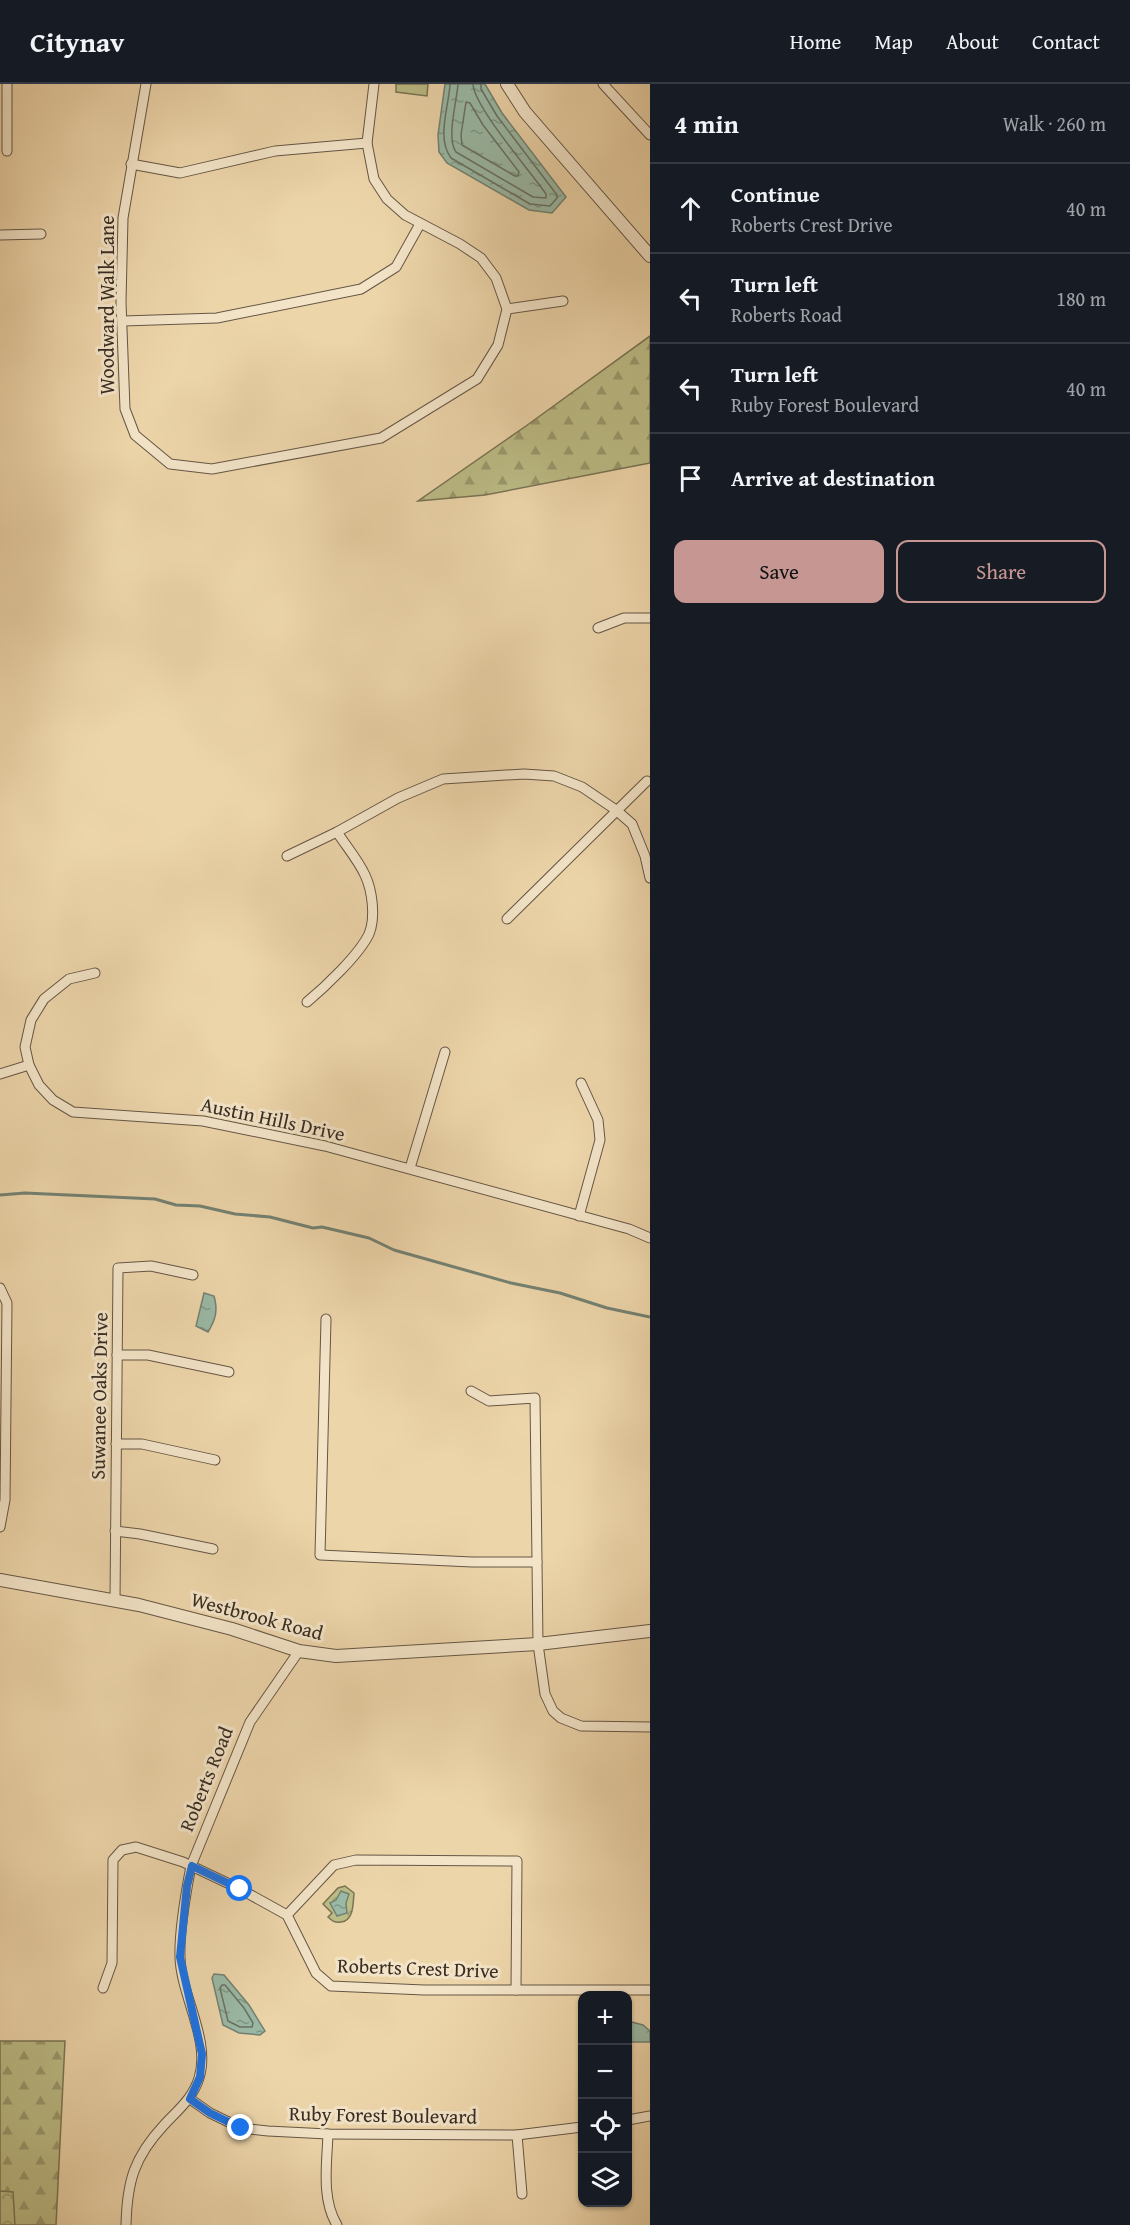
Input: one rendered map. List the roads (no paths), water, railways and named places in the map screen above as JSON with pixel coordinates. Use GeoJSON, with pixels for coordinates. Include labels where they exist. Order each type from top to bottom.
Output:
{"type":"FeatureCollection","features":[{"type":"Feature","properties":{"kind":"street"},"geometry":{"type":"LineString","coordinates":[[7,84],[3,114],[7,151]]}},
{"type":"Feature","properties":{"kind":"street","name":"Woodward Walk Lane"},"geometry":{"type":"LineString","coordinates":[[146,84],[123,218],[121,302],[125,409],[135,435],[170,464],[212,470],[381,438],[477,379],[498,345],[507,309]]}},
{"type":"Feature","properties":{"kind":"street"},"geometry":{"type":"LineString","coordinates":[[374,84],[367,143],[374,179],[387,199],[420,224],[460,244],[481,258],[496,278],[507,309],[563,301]]}},
{"type":"Feature","properties":{"kind":"street"},"geometry":{"type":"LineString","coordinates":[[507,84],[525,112],[650,256]]}},
{"type":"Feature","properties":{"kind":"street"},"geometry":{"type":"LineString","coordinates":[[603,84],[650,135]]}},
{"type":"Feature","properties":{"kind":"street"},"geometry":{"type":"LineString","coordinates":[[131,164],[180,173],[275,152],[367,143]]}},
{"type":"Feature","properties":{"kind":"street"},"geometry":{"type":"LineString","coordinates":[[123,321],[217,318],[360,289],[396,267],[420,224]]}},
{"type":"Feature","properties":{"kind":"street"},"geometry":{"type":"LineString","coordinates":[[0,235],[41,234]]}},
{"type":"Feature","properties":{"kind":"street"},"geometry":{"type":"LineString","coordinates":[[598,628],[624,618],[650,618]]}},
{"type":"Feature","properties":{"kind":"street"},"geometry":{"type":"LineString","coordinates":[[286,856],[337,832],[398,798],[443,779],[524,774],[555,776],[582,787],[616,810],[632,824],[645,856],[650,878]]}},
{"type":"Feature","properties":{"kind":"street"},"geometry":{"type":"LineString","coordinates":[[507,919],[647,781]]}},
{"type":"Feature","properties":{"kind":"street"},"geometry":{"type":"LineString","coordinates":[[307,1002],[324,988],[356,952],[369,933],[371,924],[371,896],[365,876],[337,832]]}},
{"type":"Feature","properties":{"kind":"street","name":"Austin Hills Drive"},"geometry":{"type":"LineString","coordinates":[[95,973],[69,979],[44,999],[32,1020],[25,1047],[29,1065],[39,1085],[53,1100],[73,1112],[203,1121],[325,1146],[629,1229],[650,1238]]}},
{"type":"Feature","properties":{"kind":"street"},"geometry":{"type":"LineString","coordinates":[[410,1168],[445,1052]]}},
{"type":"Feature","properties":{"kind":"street"},"geometry":{"type":"LineString","coordinates":[[0,1074],[29,1065]]}},
{"type":"Feature","properties":{"kind":"street"},"geometry":{"type":"LineString","coordinates":[[579,1216],[600,1140],[598,1120],[581,1083]]}},
{"type":"Feature","properties":{"kind":"street","name":"Suwanee Oaks Drive"},"geometry":{"type":"LineString","coordinates":[[115,1600],[118,1268],[152,1266],[193,1275]]}},
{"type":"Feature","properties":{"kind":"street"},"geometry":{"type":"LineString","coordinates":[[0,1288],[7,1303],[3,1368],[0,1527]]}},
{"type":"Feature","properties":{"kind":"street"},"geometry":{"type":"LineString","coordinates":[[326,1319],[320,1556],[537,1562]]}},
{"type":"Feature","properties":{"kind":"street"},"geometry":{"type":"LineString","coordinates":[[117,1355],[148,1354],[229,1372]]}},
{"type":"Feature","properties":{"kind":"street"},"geometry":{"type":"LineString","coordinates":[[471,1391],[489,1401],[535,1398],[538,1644],[545,1694],[553,1711],[561,1718],[581,1726],[650,1727]]}},
{"type":"Feature","properties":{"kind":"street"},"geometry":{"type":"LineString","coordinates":[[116,1444],[142,1444],[216,1460]]}},
{"type":"Feature","properties":{"kind":"street"},"geometry":{"type":"LineString","coordinates":[[115,1531],[140,1534],[213,1550]]}},
{"type":"Feature","properties":{"kind":"street","name":"Westbrook Road"},"geometry":{"type":"LineString","coordinates":[[0,1580],[115,1600],[232,1629],[298,1651],[336,1656],[538,1644],[650,1631]]}},
{"type":"Feature","properties":{"kind":"street","name":"Roberts Road"},"geometry":{"type":"LineString","coordinates":[[190,2099],[200,2077],[202,2054],[180,1957],[187,1886],[192,1866],[249,1722],[298,1651]]}},
{"type":"Feature","properties":{"kind":"street"},"geometry":{"type":"LineString","coordinates":[[103,1988],[112,1963],[113,1860],[122,1850],[136,1847],[192,1866],[287,1915]]}},
{"type":"Feature","properties":{"kind":"street","name":"Roberts Crest Drive"},"geometry":{"type":"LineString","coordinates":[[516,1990],[517,1862],[356,1860],[334,1865],[287,1915],[316,1973],[331,1986],[424,1990],[516,1990],[650,1990]]}},
{"type":"Feature","properties":{"kind":"street"},"geometry":{"type":"LineString","coordinates":[[126,2225],[128,2193],[141,2153],[190,2099]]}},
{"type":"Feature","properties":{"kind":"street","name":"Ruby Forest Boulevard"},"geometry":{"type":"LineString","coordinates":[[190,2099],[210,2113],[241,2128],[328,2134],[517,2135],[578,2127]]}},
{"type":"Feature","properties":{"kind":"street"},"geometry":{"type":"LineString","coordinates":[[632,2119],[650,2116]]}},
{"type":"Feature","properties":{"kind":"street"},"geometry":{"type":"LineString","coordinates":[[328,2134],[328,2201],[337,2225]]}},
{"type":"Feature","properties":{"kind":"street"},"geometry":{"type":"LineString","coordinates":[[517,2135],[522,2194]]}},
{"type":"Feature","properties":{"kind":"water"},"geometry":{"type":"Polygon","coordinates":[[[445,84],[485,84],[502,113],[566,197],[552,213],[529,210],[447,163],[439,152],[438,135],[445,84]]]}},
{"type":"Feature","properties":{"kind":"water"},"geometry":{"type":"Polygon","coordinates":[[[204,1293],[214,1296],[216,1306],[214,1319],[208,1332],[196,1326],[204,1293]]]}},
{"type":"Feature","properties":{"kind":"water"},"geometry":{"type":"Polygon","coordinates":[[[341,1891],[349,1894],[346,1903],[347,1913],[337,1916],[330,1903],[336,1900],[341,1891]]]}},
{"type":"Feature","properties":{"kind":"water"},"geometry":{"type":"Polygon","coordinates":[[[214,1974],[224,1975],[249,2005],[265,2031],[260,2035],[239,2033],[223,2025],[212,1978],[214,1974]]]}},
{"type":"Feature","properties":{"kind":"water"},"geometry":{"type":"Polygon","coordinates":[[[632,2022],[643,2025],[650,2031],[650,2042],[632,2042],[632,2022]]]}},
{"type":"Feature","properties":{"kind":"waterway"},"geometry":{"type":"LineString","coordinates":[[0,1195],[25,1193],[155,1199],[176,1205],[200,1206],[235,1214],[270,1217],[313,1228],[322,1227],[369,1238],[394,1250],[511,1283],[560,1293],[607,1308],[650,1317]]}}]}
